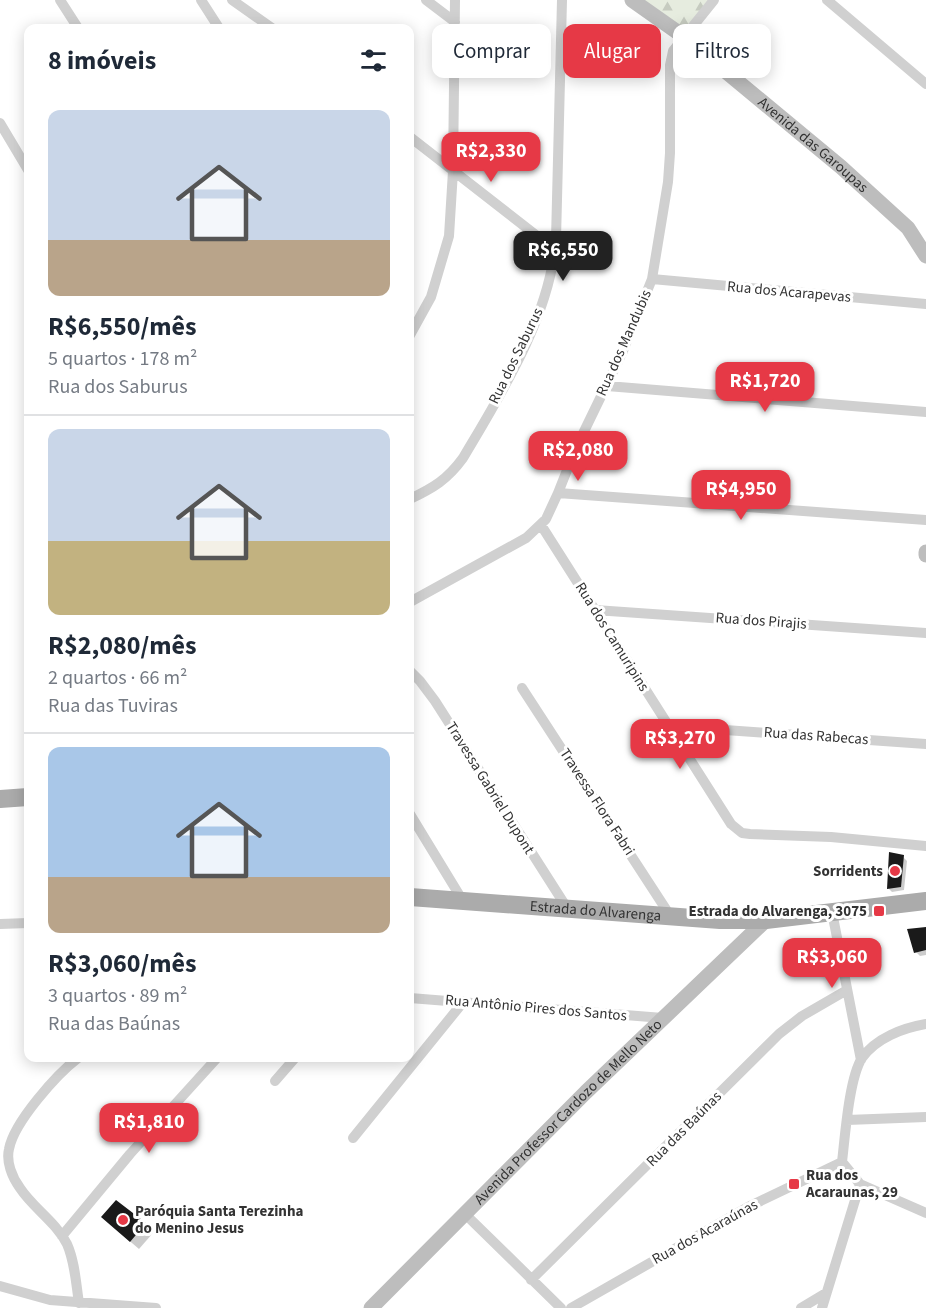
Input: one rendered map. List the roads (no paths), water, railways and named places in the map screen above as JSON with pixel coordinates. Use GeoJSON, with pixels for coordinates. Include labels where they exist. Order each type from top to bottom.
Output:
{"type":"FeatureCollection","features":[{"type":"Feature","properties":{"kind":"main road","name":"Avenida das Garoupas"},"geometry":{"type":"LineString","coordinates":[[632,0],[673,30]]}},
{"type":"Feature","properties":{"kind":"main road","name":"Avenida das Garoupas"},"geometry":{"type":"LineString","coordinates":[[733,78],[881,201],[908,228],[926,256]]}},
{"type":"Feature","properties":{"kind":"main road"},"geometry":{"type":"LineString","coordinates":[[0,799],[24,797]]}},
{"type":"Feature","properties":{"kind":"main road","name":"Estrada do Alvarenga"},"geometry":{"type":"LineString","coordinates":[[414,897],[671,917],[766,920],[926,902]]}},
{"type":"Feature","properties":{"kind":"main road","name":"Avenida Professor Cardozo de Mello Neto"},"geometry":{"type":"LineString","coordinates":[[370,1308],[663,1018],[766,920]]}},
{"type":"Feature","properties":{"kind":"street"},"geometry":{"type":"LineString","coordinates":[[60,0],[75,24]]}},
{"type":"Feature","properties":{"kind":"street"},"geometry":{"type":"LineString","coordinates":[[201,0],[216,24]]}},
{"type":"Feature","properties":{"kind":"street"},"geometry":{"type":"LineString","coordinates":[[232,0],[266,24]]}},
{"type":"Feature","properties":{"kind":"street"},"geometry":{"type":"LineString","coordinates":[[426,0],[455,22]]}},
{"type":"Feature","properties":{"kind":"street"},"geometry":{"type":"LineString","coordinates":[[414,325],[431,297],[449,236],[453,171],[455,0]]}},
{"type":"Feature","properties":{"kind":"street","name":"Rua dos Saburus"},"geometry":{"type":"LineString","coordinates":[[414,497],[440,484],[453,471],[467,451],[526,343],[542,302],[555,250],[562,0]]}},
{"type":"Feature","properties":{"kind":"street","name":"Rua dos Mandubis"},"geometry":{"type":"LineString","coordinates":[[693,24],[714,0]]}},
{"type":"Feature","properties":{"kind":"street"},"geometry":{"type":"LineString","coordinates":[[827,0],[926,84]]}},
{"type":"Feature","properties":{"kind":"street","name":"Rua dos Mandubis"},"geometry":{"type":"LineString","coordinates":[[414,600],[526,537],[541,525],[558,493],[575,450],[623,351],[652,279],[668,182],[670,65],[673,51]]}},
{"type":"Feature","properties":{"kind":"street"},"geometry":{"type":"LineString","coordinates":[[0,123],[24,163]]}},
{"type":"Feature","properties":{"kind":"street"},"geometry":{"type":"LineString","coordinates":[[414,140],[555,250]]}},
{"type":"Feature","properties":{"kind":"street","name":"Rua dos Acarapevas"},"geometry":{"type":"LineString","coordinates":[[652,279],[926,304]]}},
{"type":"Feature","properties":{"kind":"street"},"geometry":{"type":"LineString","coordinates":[[607,386],[926,412]]}},
{"type":"Feature","properties":{"kind":"street"},"geometry":{"type":"LineString","coordinates":[[558,493],[926,520]]}},
{"type":"Feature","properties":{"kind":"street","name":"Rua dos Camuripins"},"geometry":{"type":"LineString","coordinates":[[541,525],[731,824],[742,833],[831,837],[926,846]]}},
{"type":"Feature","properties":{"kind":"street","name":"Rua dos Pirajis"},"geometry":{"type":"LineString","coordinates":[[595,610],[926,633]]}},
{"type":"Feature","properties":{"kind":"street","name":"Travessa Gabriel Dupont"},"geometry":{"type":"LineString","coordinates":[[414,674],[435,701],[567,908]]}},
{"type":"Feature","properties":{"kind":"street","name":"Travessa Flora Fabri"},"geometry":{"type":"LineString","coordinates":[[522,688],[671,917]]}},
{"type":"Feature","properties":{"kind":"street","name":"Rua das Rabecas"},"geometry":{"type":"LineString","coordinates":[[669,726],[926,744]]}},
{"type":"Feature","properties":{"kind":"street"},"geometry":{"type":"LineString","coordinates":[[414,821],[463,901]]}},
{"type":"Feature","properties":{"kind":"street"},"geometry":{"type":"LineString","coordinates":[[832,912],[861,1060]]}},
{"type":"Feature","properties":{"kind":"street"},"geometry":{"type":"LineString","coordinates":[[0,924],[24,923]]}},
{"type":"Feature","properties":{"kind":"street","name":"Rua das Baúnas"},"geometry":{"type":"LineString","coordinates":[[531,1280],[779,1034],[802,1016],[847,990]]}},
{"type":"Feature","properties":{"kind":"street","name":"Rua Antônio Pires dos Santos"},"geometry":{"type":"LineString","coordinates":[[414,998],[663,1018]]}},
{"type":"Feature","properties":{"kind":"street"},"geometry":{"type":"LineString","coordinates":[[353,1138],[464,1001]]}},
{"type":"Feature","properties":{"kind":"street"},"geometry":{"type":"LineString","coordinates":[[926,1024],[897,1032],[879,1041],[861,1060],[856,1072],[847,1120],[842,1162],[860,1184],[926,1213]]}},
{"type":"Feature","properties":{"kind":"street"},"geometry":{"type":"LineString","coordinates":[[72,1062],[66,1066],[23,1119],[8,1151],[13,1176],[20,1189],[62,1236],[68,1246],[79,1303]]}},
{"type":"Feature","properties":{"kind":"street"},"geometry":{"type":"LineString","coordinates":[[62,1236],[130,1154],[213,1062]]}},
{"type":"Feature","properties":{"kind":"street"},"geometry":{"type":"LineString","coordinates":[[275,1081],[292,1062]]}},
{"type":"Feature","properties":{"kind":"street"},"geometry":{"type":"LineString","coordinates":[[847,1120],[926,1117]]}},
{"type":"Feature","properties":{"kind":"street","name":"Rua dos Acaraúnas"},"geometry":{"type":"LineString","coordinates":[[571,1308],[748,1207],[842,1162]]}},
{"type":"Feature","properties":{"kind":"street"},"geometry":{"type":"LineString","coordinates":[[822,1308],[860,1184]]}},
{"type":"Feature","properties":{"kind":"street"},"geometry":{"type":"LineString","coordinates":[[464,1213],[561,1308]]}},
{"type":"Feature","properties":{"kind":"street"},"geometry":{"type":"LineString","coordinates":[[0,1286],[50,1300],[156,1308]]}},
{"type":"Feature","properties":{"kind":"street"},"geometry":{"type":"LineString","coordinates":[[801,1308],[826,1293]]}},
{"type":"Feature","properties":{"kind":"place","name":"Sorridents"},"geometry":{"type":"Point","coordinates":[895,871]}},
{"type":"Feature","properties":{"kind":"place","name":"Estrada do Alvarenga, 3075"},"geometry":{"type":"Point","coordinates":[879,911]}},
{"type":"Feature","properties":{"kind":"place","name":"Rua dos Acaraunas, 29"},"geometry":{"type":"Point","coordinates":[794,1184]}},
{"type":"Feature","properties":{"kind":"place","name":"Paróquia Santa Terezinha do Menino Jesus"},"geometry":{"type":"Point","coordinates":[123,1220]}}]}
